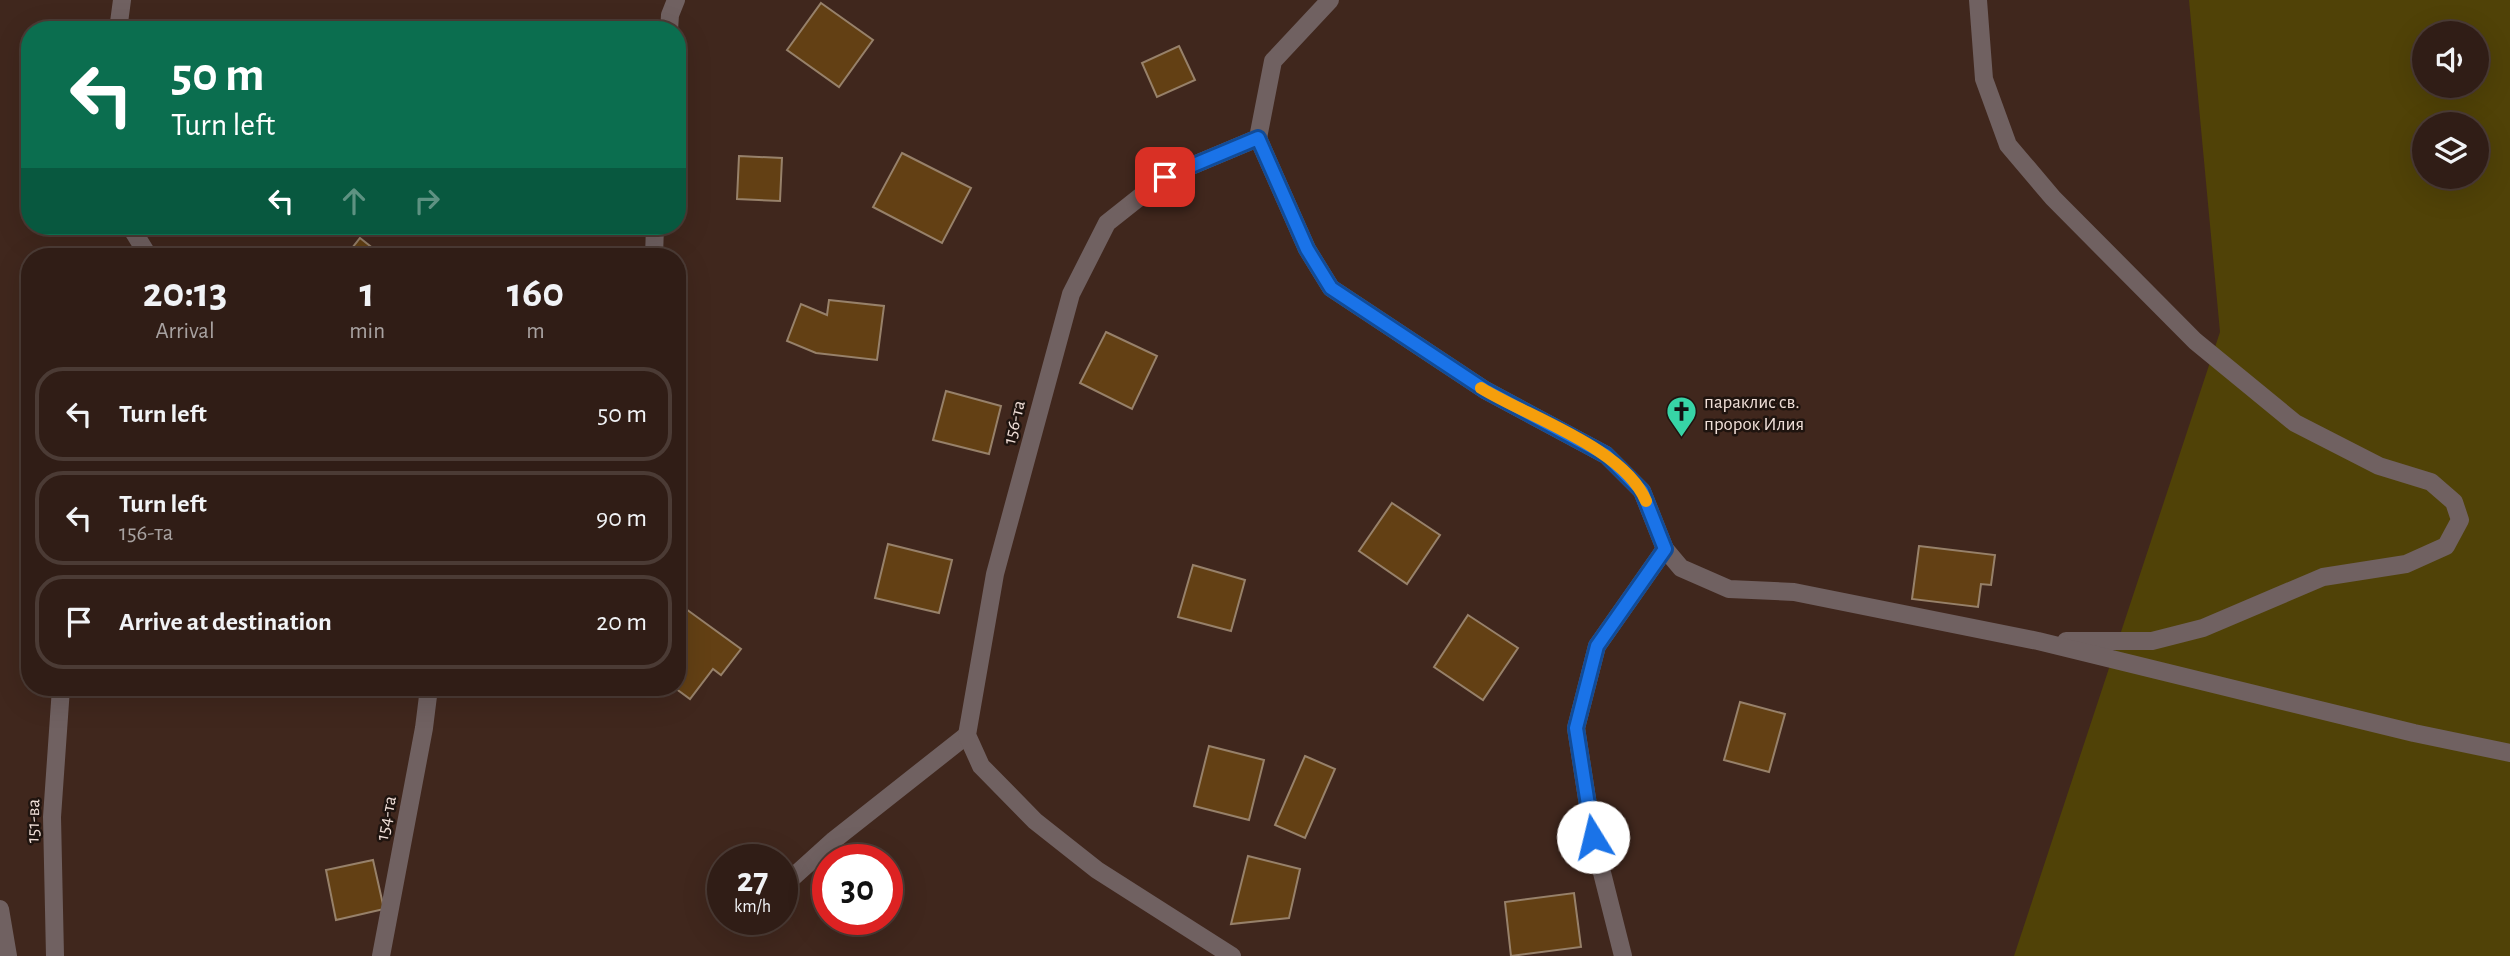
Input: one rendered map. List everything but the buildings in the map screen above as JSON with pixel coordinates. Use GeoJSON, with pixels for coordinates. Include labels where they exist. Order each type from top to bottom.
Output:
{"type":"FeatureCollection","features":[{"type":"Feature","properties":{"kind":"street"},"geometry":{"type":"LineString","coordinates":[[119,21],[122,0]]}},
{"type":"Feature","properties":{"kind":"street"},"geometry":{"type":"LineString","coordinates":[[670,21],[677,0]]}},
{"type":"Feature","properties":{"kind":"street"},"geometry":{"type":"LineString","coordinates":[[1330,0],[1273,61],[1258,138],[1307,249],[1331,288],[1485,390],[1606,455],[1642,491],[1665,549],[1681,568],[1729,589],[1794,592],[2038,641],[2414,733],[2510,753]]}},
{"type":"Feature","properties":{"kind":"street"},"geometry":{"type":"LineString","coordinates":[[1978,0],[1984,79],[2008,145],[2053,198],[2195,341],[2294,423],[2379,466],[2431,482],[2454,502],[2460,520],[2446,545],[2406,564],[2323,577],[2203,628],[2152,641],[2038,641]]}},
{"type":"Feature","properties":{"kind":"street","name":"156-та"},"geometry":{"type":"LineString","coordinates":[[967,735],[995,574],[1071,294],[1107,223],[1165,177],[1258,138]]}},
{"type":"Feature","properties":{"kind":"street"},"geometry":{"type":"LineString","coordinates":[[1623,956],[1593,837],[1576,728],[1597,646],[1665,549]]}},
{"type":"Feature","properties":{"kind":"street","name":"151-ва"},"geometry":{"type":"LineString","coordinates":[[55,956],[52,817],[60,696]]}},
{"type":"Feature","properties":{"kind":"street","name":"154-та"},"geometry":{"type":"LineString","coordinates":[[381,956],[428,696]]}},
{"type":"Feature","properties":{"kind":"street"},"geometry":{"type":"LineString","coordinates":[[798,873],[864,815],[967,735],[981,766],[1035,821],[1097,870],[1232,956]]}},
{"type":"Feature","properties":{"kind":"street"},"geometry":{"type":"LineString","coordinates":[[0,909],[8,956]]}},
{"type":"Feature","properties":{"kind":"shaded area"},"geometry":{"type":"Polygon","coordinates":[[[2189,0],[2510,0],[2510,956],[2014,956],[2220,332],[2189,0]]]}},
{"type":"Feature","properties":{"kind":"slow traffic"},"geometry":{"type":"LineString","coordinates":[[1481,388],[1606,455],[1642,491],[1646,501]]}},
{"type":"Feature","properties":{"kind":"place","name":"параклис св. пророк Илия"},"geometry":{"type":"Point","coordinates":[1681,439]}},
{"type":"Feature","properties":{"kind":"route"},"geometry":{"type":"LineString","coordinates":[[1165,177],[1258,138],[1307,249],[1331,288],[1485,390],[1606,455],[1642,491],[1665,549],[1597,646],[1576,728],[1593,837]]}}]}
